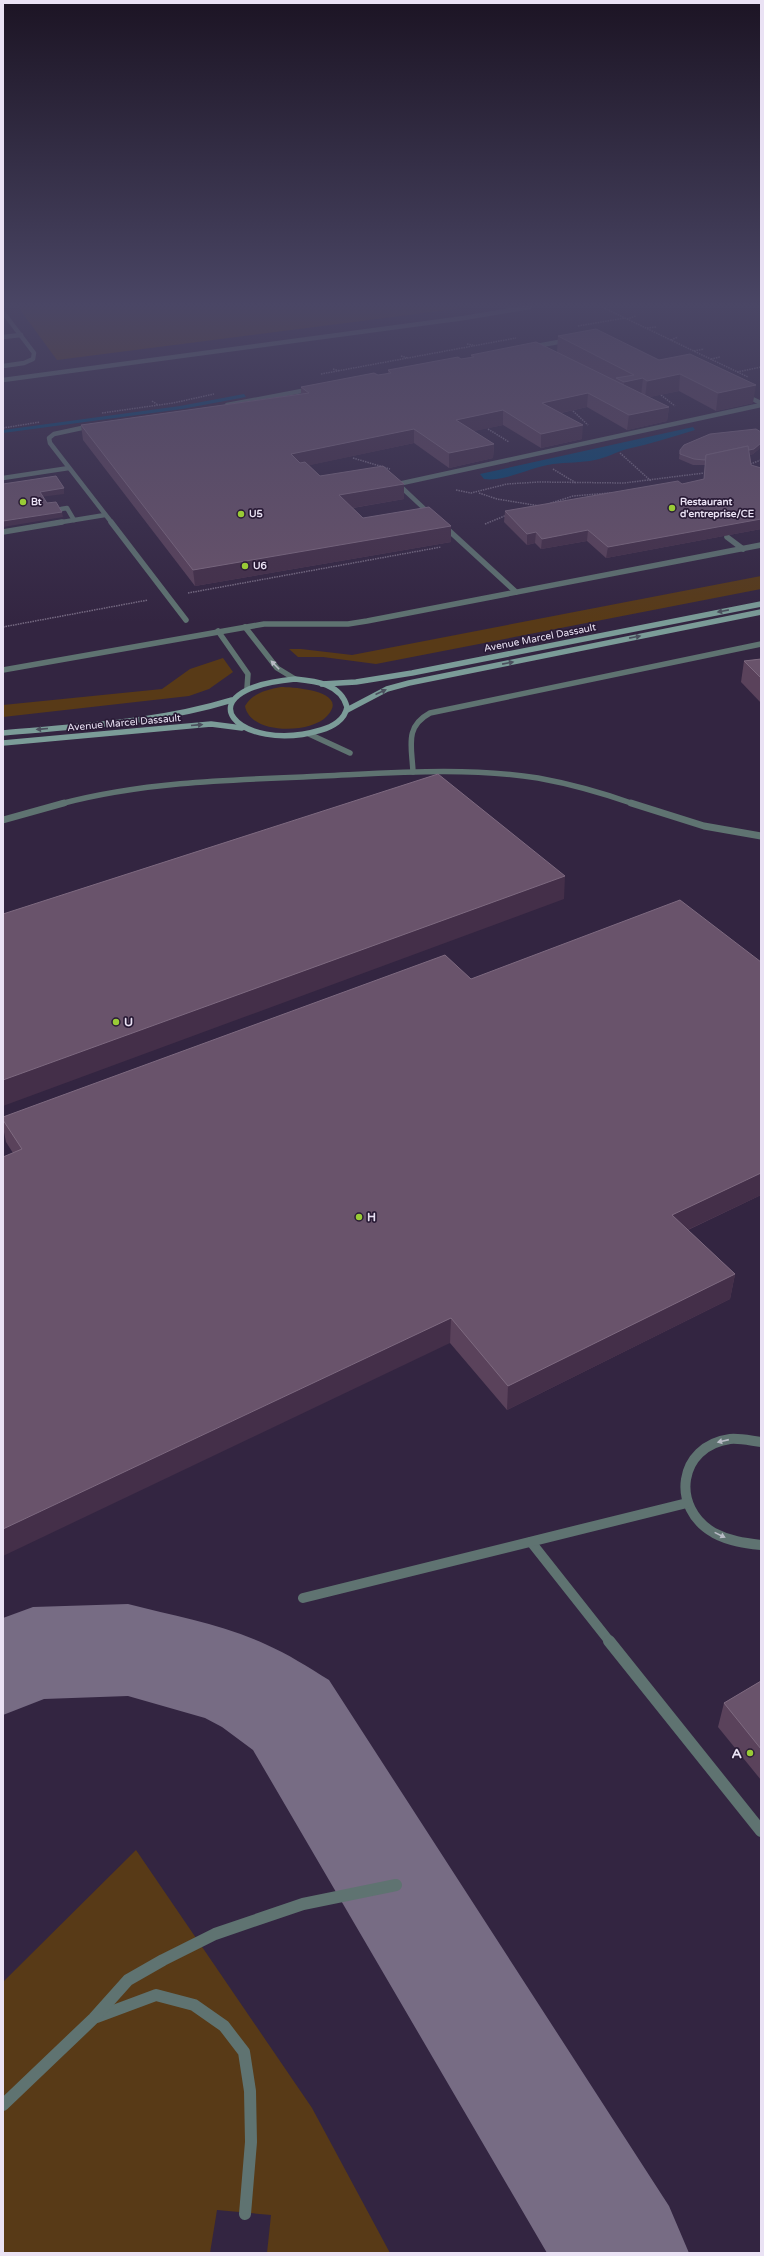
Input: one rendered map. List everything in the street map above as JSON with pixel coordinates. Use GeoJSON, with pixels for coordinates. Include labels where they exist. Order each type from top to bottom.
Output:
{"type":"FeatureCollection","features":[{"type":"Feature","properties":{"kind":"main road","name":"Avenue Marcel Dassault"},"geometry":{"type":"LineString","coordinates":[[322,684],[356,682],[412,673],[761,604]]}},
{"type":"Feature","properties":{"kind":"main road","name":"Avenue Marcel Dassault"},"geometry":{"type":"LineString","coordinates":[[347,710],[387,689],[409,683],[761,612]]}},
{"type":"Feature","properties":{"kind":"main road"},"geometry":{"type":"LineString","coordinates":[[232,700],[229,708],[231,716],[237,722],[247,728],[276,736],[309,734],[336,724],[347,710],[346,702],[342,695],[322,684],[295,679],[272,681],[247,688]]}},
{"type":"Feature","properties":{"kind":"main road","name":"Avenue Marcel Dassault"},"geometry":{"type":"LineString","coordinates":[[3,733],[175,716],[206,710],[232,700],[247,688]]}},
{"type":"Feature","properties":{"kind":"main road","name":"Avenue Marcel Dassault"},"geometry":{"type":"LineString","coordinates":[[3,743],[211,724],[247,728]]}},
{"type":"Feature","properties":{"kind":"street"},"geometry":{"type":"LineString","coordinates":[[433,516],[398,484],[724,412]]}},
{"type":"Feature","properties":{"kind":"street"},"geometry":{"type":"LineString","coordinates":[[100,425],[68,430],[54,434],[49,438],[50,443],[186,620]]}},
{"type":"Feature","properties":{"kind":"street"},"geometry":{"type":"LineString","coordinates":[[3,478],[69,468]]}},
{"type":"Feature","properties":{"kind":"street"},"geometry":{"type":"LineString","coordinates":[[61,509],[67,508],[74,520]]}},
{"type":"Feature","properties":{"kind":"street"},"geometry":{"type":"LineString","coordinates":[[3,532],[18,527],[105,515]]}},
{"type":"Feature","properties":{"kind":"street"},"geometry":{"type":"LineString","coordinates":[[439,522],[516,592]]}},
{"type":"Feature","properties":{"kind":"street"},"geometry":{"type":"LineString","coordinates":[[727,537],[743,549]]}},
{"type":"Feature","properties":{"kind":"street"},"geometry":{"type":"LineString","coordinates":[[3,670],[245,627],[290,622],[348,624],[367,622],[761,545]]}},
{"type":"Feature","properties":{"kind":"street"},"geometry":{"type":"LineString","coordinates":[[245,627],[277,668],[295,679]]}},
{"type":"Feature","properties":{"kind":"street"},"geometry":{"type":"LineString","coordinates":[[218,632],[248,674],[247,688]]}},
{"type":"Feature","properties":{"kind":"street"},"geometry":{"type":"LineString","coordinates":[[414,772],[411,732],[418,719],[430,713],[761,644]]}},
{"type":"Feature","properties":{"kind":"street"},"geometry":{"type":"LineString","coordinates":[[309,734],[350,753]]}},
{"type":"Feature","properties":{"kind":"street"},"geometry":{"type":"LineString","coordinates":[[3,820],[104,794],[152,787],[207,782],[456,771],[538,778],[588,789],[668,815],[732,832],[761,836]]}},
{"type":"Feature","properties":{"kind":"street"},"geometry":{"type":"LineString","coordinates":[[761,1442],[732,1438],[713,1443],[697,1453],[686,1467],[683,1485],[687,1503],[699,1521],[717,1534],[740,1543],[761,1545]]}},
{"type":"Feature","properties":{"kind":"street"},"geometry":{"type":"LineString","coordinates":[[303,1598],[687,1503]]}},
{"type":"Feature","properties":{"kind":"street"},"geometry":{"type":"LineString","coordinates":[[531,1542],[761,1831]]}},
{"type":"Feature","properties":{"kind":"street"},"geometry":{"type":"LineString","coordinates":[[3,2105],[94,2018],[128,1980],[215,1934],[303,1904],[396,1885]]}},
{"type":"Feature","properties":{"kind":"street"},"geometry":{"type":"LineString","coordinates":[[94,2018],[156,1995],[194,2005],[224,2026],[244,2052],[250,2091],[251,2142],[245,2214]]}},
{"type":"Feature","properties":{"kind":"path"},"geometry":{"type":"LineString","coordinates":[[33,424],[34,420]]}},
{"type":"Feature","properties":{"kind":"path"},"geometry":{"type":"LineString","coordinates":[[352,458],[423,479],[463,493],[478,492],[493,487],[520,483],[618,484],[704,473]]}},
{"type":"Feature","properties":{"kind":"path"},"geometry":{"type":"LineString","coordinates":[[748,465],[761,460]]}},
{"type":"Feature","properties":{"kind":"path"},"geometry":{"type":"LineString","coordinates":[[478,492],[497,499],[526,502],[542,507],[537,508]]}},
{"type":"Feature","properties":{"kind":"path"},"geometry":{"type":"LineString","coordinates":[[546,505],[573,496],[614,493]]}},
{"type":"Feature","properties":{"kind":"path"},"geometry":{"type":"LineString","coordinates":[[485,524],[511,514]]}},
{"type":"Feature","properties":{"kind":"path"},"geometry":{"type":"LineString","coordinates":[[3,627],[463,543]]}},
{"type":"Feature","properties":{"kind":"shaded area"},"geometry":{"type":"Polygon","coordinates":[[[761,576],[761,589],[376,664],[323,657],[298,657],[289,649],[352,655],[761,576]]]}},
{"type":"Feature","properties":{"kind":"shaded area"},"geometry":{"type":"Polygon","coordinates":[[[223,658],[233,672],[209,689],[189,696],[3,717],[3,705],[162,689],[190,669],[223,658]]]}},
{"type":"Feature","properties":{"kind":"shaded area"},"geometry":{"type":"Polygon","coordinates":[[[281,687],[318,692],[332,701],[332,708],[327,716],[319,722],[308,726],[295,728],[282,729],[269,727],[258,722],[249,715],[245,706],[252,698],[265,691],[281,687]]]}},
{"type":"Feature","properties":{"kind":"shaded area"},"geometry":{"type":"Polygon","coordinates":[[[136,1850],[312,2108],[390,2253],[267,2253],[271,2215],[217,2210],[210,2253],[3,2253],[3,1982],[136,1850]]]}},
{"type":"Feature","properties":{"kind":"water"},"geometry":{"type":"Polygon","coordinates":[[[134,412],[158,412],[3,433],[3,430],[134,412]]]}},
{"type":"Feature","properties":{"kind":"water"},"geometry":{"type":"Polygon","coordinates":[[[693,427],[695,430],[653,443],[627,449],[595,460],[558,463],[501,478],[484,479],[480,474],[693,427]]]}},
{"type":"Feature","properties":{"kind":"building"},"geometry":{"type":"Polygon","coordinates":[[[172,412],[492,412],[456,420],[494,444],[449,453],[414,429],[291,454],[300,463],[305,462],[320,476],[383,466],[404,484],[339,495],[363,518],[429,507],[451,526],[193,570],[81,425],[172,412]]]}},
{"type":"Feature","properties":{"kind":"building"},"geometry":{"type":"Polygon","coordinates":[[[507,412],[559,412],[583,425],[541,434],[507,412]]]}},
{"type":"Feature","properties":{"kind":"building"},"geometry":{"type":"Polygon","coordinates":[[[624,412],[643,412],[629,415],[624,412]]]}},
{"type":"Feature","properties":{"kind":"building"},"geometry":{"type":"Polygon","coordinates":[[[756,429],[761,432],[761,443],[754,449],[749,450],[748,446],[706,455],[705,460],[694,459],[680,454],[680,450],[684,445],[710,434],[756,429]]]}},
{"type":"Feature","properties":{"kind":"building","name":"Restaurant d'entreprise/CE"},"geometry":{"type":"Polygon","coordinates":[[[748,446],[751,465],[761,468],[761,519],[608,547],[588,530],[542,539],[536,532],[527,534],[505,511],[678,481],[682,484],[704,479],[706,455],[748,446]]]}},
{"type":"Feature","properties":{"kind":"building","name":"Bt"},"geometry":{"type":"Polygon","coordinates":[[[56,476],[64,488],[40,492],[47,503],[56,502],[62,512],[3,521],[3,484],[56,476]]]}},
{"type":"Feature","properties":{"kind":"building"},"geometry":{"type":"Polygon","coordinates":[[[761,659],[761,678],[744,661],[761,659]]]}},
{"type":"Feature","properties":{"kind":"building","name":"U"},"geometry":{"type":"Polygon","coordinates":[[[438,774],[565,876],[3,1080],[3,914],[438,774]]]}},
{"type":"Feature","properties":{"kind":"building","name":"H"},"geometry":{"type":"Polygon","coordinates":[[[680,900],[761,962],[761,1173],[672,1215],[735,1274],[508,1386],[451,1318],[3,1529],[3,1157],[22,1149],[3,1120],[3,1117],[445,955],[471,979],[680,900]]]}},
{"type":"Feature","properties":{"kind":"building"},"geometry":{"type":"Polygon","coordinates":[[[761,1681],[761,1749],[724,1703],[761,1681]]]}},
{"type":"Feature","properties":{"kind":"taxiway"},"geometry":{"type":"LineString","coordinates":[[3,1668],[33,1653],[128,1650],[228,1677],[259,1693],[291,1715],[622,2253]]}},
{"type":"Feature","properties":{"kind":"place","name":"Bt"},"geometry":{"type":"Point","coordinates":[23,502]}},
{"type":"Feature","properties":{"kind":"place","name":"Restaurant d'entreprise/CE"},"geometry":{"type":"Point","coordinates":[672,508]}},
{"type":"Feature","properties":{"kind":"place","name":"U5"},"geometry":{"type":"Point","coordinates":[241,514]}},
{"type":"Feature","properties":{"kind":"place","name":"U6"},"geometry":{"type":"Point","coordinates":[245,566]}},
{"type":"Feature","properties":{"kind":"place","name":"U"},"geometry":{"type":"Point","coordinates":[116,1022]}},
{"type":"Feature","properties":{"kind":"place","name":"H"},"geometry":{"type":"Point","coordinates":[359,1217]}},
{"type":"Feature","properties":{"kind":"place","name":"A"},"geometry":{"type":"Point","coordinates":[750,1753]}}]}
